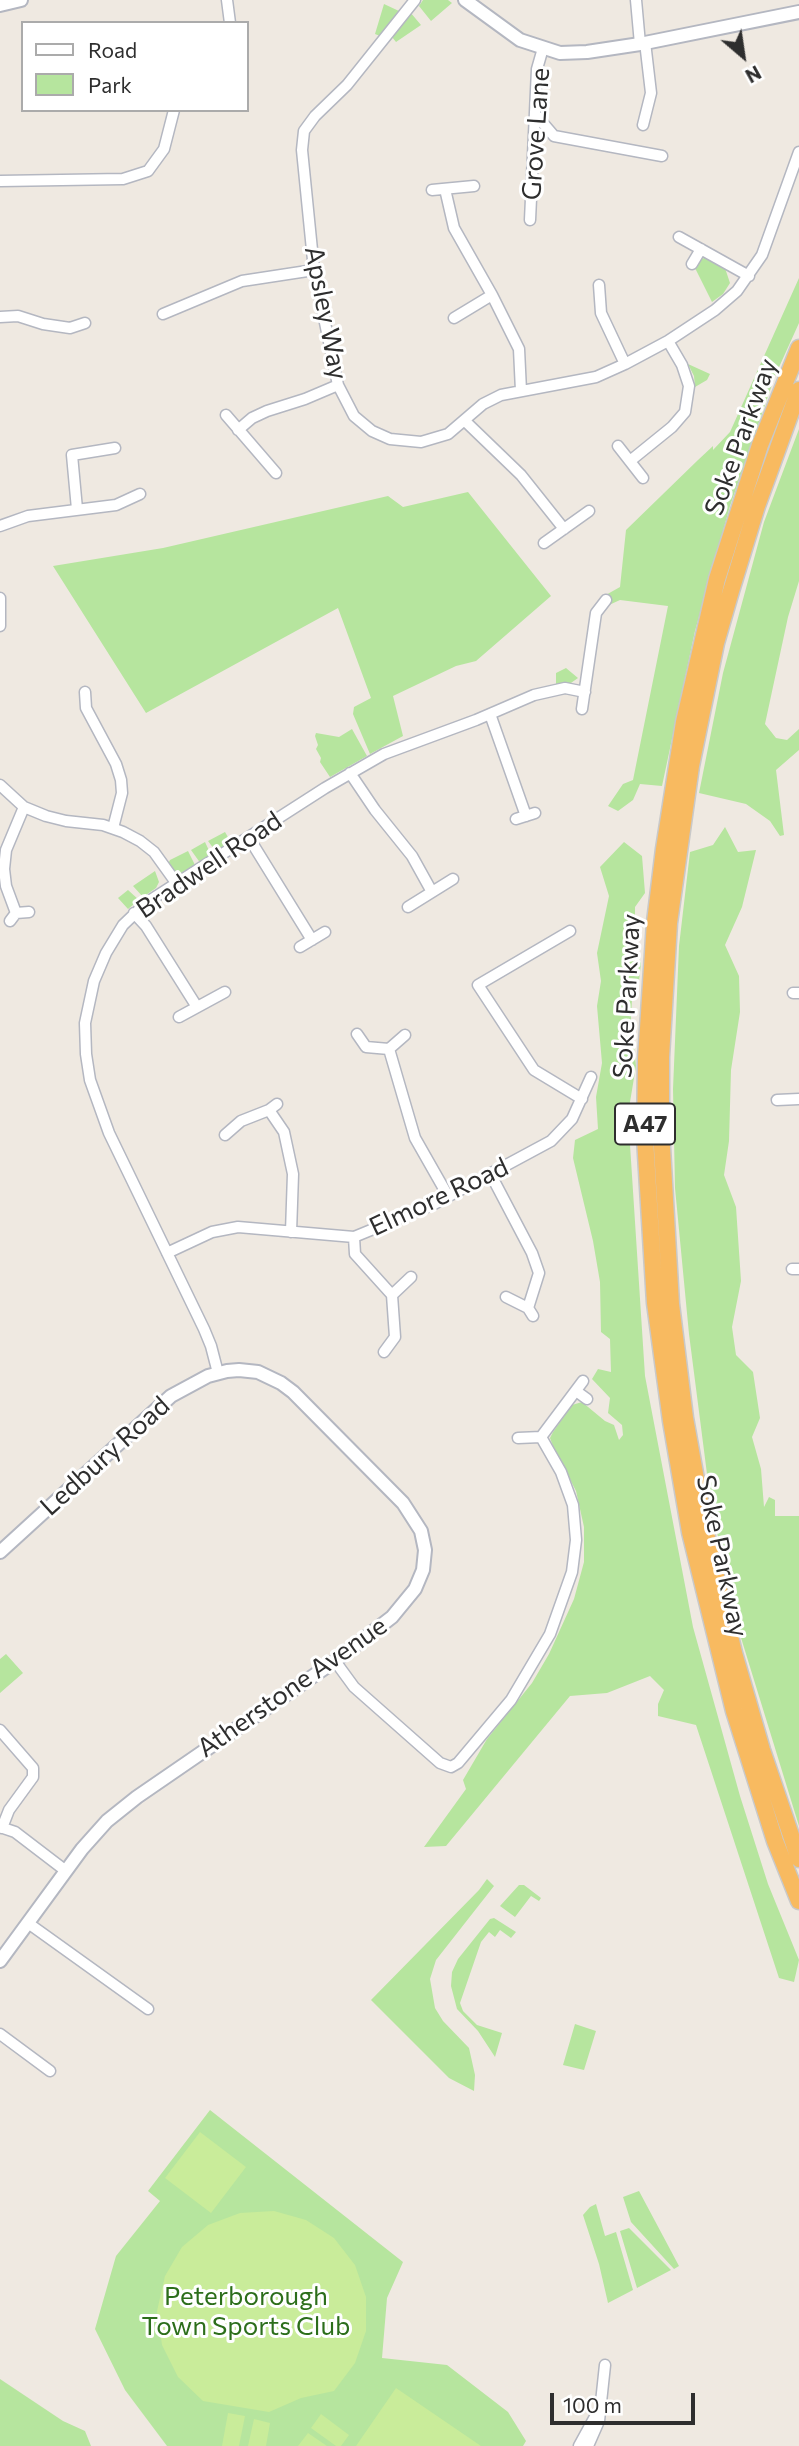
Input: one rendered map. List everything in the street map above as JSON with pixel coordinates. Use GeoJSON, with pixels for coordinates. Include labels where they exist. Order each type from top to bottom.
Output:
{"type":"FeatureCollection","features":[{"type":"Feature","properties":{"kind":"highway","name":"Soke Parkway"},"geometry":{"type":"LineString","coordinates":[[799,348],[760,445],[717,579],[684,722],[667,824],[655,922],[646,1059],[645,1138],[655,1303],[686,1511],[734,1711],[771,1829],[799,1901]]}},
{"type":"Feature","properties":{"kind":"highway","name":"Soke Parkway"},"geometry":{"type":"LineString","coordinates":[[799,390],[757,506],[716,643],[691,766],[669,923],[661,1057],[661,1130],[671,1304],[685,1418],[705,1529],[734,1653],[762,1751],[799,1859]]}},
{"type":"Feature","properties":{"kind":"street"},"geometry":{"type":"LineString","coordinates":[[0,5],[21,0]]}},
{"type":"Feature","properties":{"kind":"street"},"geometry":{"type":"LineString","coordinates":[[227,0],[230,21]]}},
{"type":"Feature","properties":{"kind":"street","name":"Apsley Way"},"geometry":{"type":"LineString","coordinates":[[415,0],[347,85],[315,116],[304,131],[302,150],[314,270],[338,385],[354,416],[372,431],[390,439],[421,442],[448,434],[483,404],[501,395],[596,377],[668,341],[724,303],[749,276],[762,255],[799,152]]}},
{"type":"Feature","properties":{"kind":"street"},"geometry":{"type":"LineString","coordinates":[[465,0],[520,40],[561,52],[587,52],[643,43],[799,12]]}},
{"type":"Feature","properties":{"kind":"street"},"geometry":{"type":"LineString","coordinates":[[636,0],[651,93],[643,125]]}},
{"type":"Feature","properties":{"kind":"street","name":"Grove Lane"},"geometry":{"type":"LineString","coordinates":[[530,220],[537,69],[543,48]]}},
{"type":"Feature","properties":{"kind":"street"},"geometry":{"type":"LineString","coordinates":[[0,181],[122,179],[148,171],[164,149],[173,112]]}},
{"type":"Feature","properties":{"kind":"street"},"geometry":{"type":"LineString","coordinates":[[536,115],[554,136],[662,156]]}},
{"type":"Feature","properties":{"kind":"street"},"geometry":{"type":"LineString","coordinates":[[432,190],[474,186]]}},
{"type":"Feature","properties":{"kind":"street"},"geometry":{"type":"LineString","coordinates":[[445,190],[454,228],[519,349],[521,391]]}},
{"type":"Feature","properties":{"kind":"street"},"geometry":{"type":"LineString","coordinates":[[679,237],[749,276]]}},
{"type":"Feature","properties":{"kind":"street"},"geometry":{"type":"LineString","coordinates":[[692,264],[701,249]]}},
{"type":"Feature","properties":{"kind":"street"},"geometry":{"type":"LineString","coordinates":[[163,314],[242,281],[314,270]]}},
{"type":"Feature","properties":{"kind":"street"},"geometry":{"type":"LineString","coordinates":[[599,285],[601,313],[625,364]]}},
{"type":"Feature","properties":{"kind":"street"},"geometry":{"type":"LineString","coordinates":[[454,318],[492,295]]}},
{"type":"Feature","properties":{"kind":"street"},"geometry":{"type":"LineString","coordinates":[[0,317],[18,316],[43,324],[70,328],[85,323]]}},
{"type":"Feature","properties":{"kind":"street"},"geometry":{"type":"LineString","coordinates":[[630,461],[672,427],[685,412],[689,386],[682,365],[668,341]]}},
{"type":"Feature","properties":{"kind":"street"},"geometry":{"type":"LineString","coordinates":[[238,429],[267,411],[338,385]]}},
{"type":"Feature","properties":{"kind":"street"},"geometry":{"type":"LineString","coordinates":[[226,415],[276,473]]}},
{"type":"Feature","properties":{"kind":"street"},"geometry":{"type":"LineString","coordinates":[[465,421],[521,475],[564,528]]}},
{"type":"Feature","properties":{"kind":"street"},"geometry":{"type":"LineString","coordinates":[[618,446],[643,478]]}},
{"type":"Feature","properties":{"kind":"street"},"geometry":{"type":"LineString","coordinates":[[76,509],[72,455],[115,448]]}},
{"type":"Feature","properties":{"kind":"street"},"geometry":{"type":"LineString","coordinates":[[0,526],[28,516],[116,505],[140,494]]}},
{"type":"Feature","properties":{"kind":"street"},"geometry":{"type":"LineString","coordinates":[[544,543],[589,511]]}},
{"type":"Feature","properties":{"kind":"street"},"geometry":{"type":"LineString","coordinates":[[0,598],[0,626]]}},
{"type":"Feature","properties":{"kind":"street"},"geometry":{"type":"LineString","coordinates":[[582,709],[596,613],[606,600]]}},
{"type":"Feature","properties":{"kind":"street","name":"Bradwell Road"},"geometry":{"type":"LineString","coordinates":[[218,1373],[208,1337],[109,1133],[90,1080],[85,1023],[94,981],[118,933],[134,913],[177,884],[350,773],[393,750],[547,691],[565,688],[584,692]]}},
{"type":"Feature","properties":{"kind":"street"},"geometry":{"type":"LineString","coordinates":[[85,692],[86,708],[116,764],[121,780],[122,793],[113,828]]}},
{"type":"Feature","properties":{"kind":"street"},"geometry":{"type":"LineString","coordinates":[[490,714],[525,816]]}},
{"type":"Feature","properties":{"kind":"street"},"geometry":{"type":"LineString","coordinates":[[350,773],[375,810],[412,856],[432,892]]}},
{"type":"Feature","properties":{"kind":"street"},"geometry":{"type":"LineString","coordinates":[[0,785],[24,807],[56,819],[103,825],[140,841],[154,852],[177,884]]}},
{"type":"Feature","properties":{"kind":"street"},"geometry":{"type":"LineString","coordinates":[[24,807],[6,850],[4,869],[13,917],[29,912]]}},
{"type":"Feature","properties":{"kind":"street"},"geometry":{"type":"LineString","coordinates":[[249,838],[312,940]]}},
{"type":"Feature","properties":{"kind":"street"},"geometry":{"type":"LineString","coordinates":[[408,908],[453,879]]}},
{"type":"Feature","properties":{"kind":"street"},"geometry":{"type":"LineString","coordinates":[[134,913],[146,926],[197,1007]]}},
{"type":"Feature","properties":{"kind":"street"},"geometry":{"type":"LineString","coordinates":[[570,931],[478,985],[534,1070],[582,1099]]}},
{"type":"Feature","properties":{"kind":"street"},"geometry":{"type":"LineString","coordinates":[[300,947],[325,932]]}},
{"type":"Feature","properties":{"kind":"street"},"geometry":{"type":"LineString","coordinates":[[179,1017],[225,992]]}},
{"type":"Feature","properties":{"kind":"street"},"geometry":{"type":"LineString","coordinates":[[357,1034],[366,1047],[389,1049],[405,1035]]}},
{"type":"Feature","properties":{"kind":"street"},"geometry":{"type":"LineString","coordinates":[[389,1049],[415,1138],[448,1196]]}},
{"type":"Feature","properties":{"kind":"street","name":"Elmore Road"},"geometry":{"type":"LineString","coordinates":[[167,1253],[212,1232],[238,1227],[354,1237],[434,1204],[551,1142],[572,1119],[591,1077]]}},
{"type":"Feature","properties":{"kind":"street"},"geometry":{"type":"LineString","coordinates":[[777,1100],[799,1099]]}},
{"type":"Feature","properties":{"kind":"street"},"geometry":{"type":"LineString","coordinates":[[225,1135],[241,1121],[273,1107],[284,1132],[293,1174],[291,1232]]}},
{"type":"Feature","properties":{"kind":"street"},"geometry":{"type":"LineString","coordinates":[[491,1175],[532,1253],[539,1273],[531,1312],[506,1297]]}},
{"type":"Feature","properties":{"kind":"street"},"geometry":{"type":"LineString","coordinates":[[354,1237],[355,1254],[392,1295],[395,1336],[384,1352]]}},
{"type":"Feature","properties":{"kind":"street"},"geometry":{"type":"LineString","coordinates":[[392,1295],[411,1277]]}},
{"type":"Feature","properties":{"kind":"street","name":"Atherstone Avenue"},"geometry":{"type":"LineString","coordinates":[[0,1961],[96,1833],[132,1800],[335,1661],[392,1617],[415,1589],[424,1560],[421,1531],[412,1515],[392,1491],[281,1383],[258,1372],[239,1370],[218,1373]]}},
{"type":"Feature","properties":{"kind":"street","name":"Ledbury Road"},"geometry":{"type":"LineString","coordinates":[[0,1552],[158,1406],[184,1387],[218,1373]]}},
{"type":"Feature","properties":{"kind":"street"},"geometry":{"type":"LineString","coordinates":[[541,1437],[583,1381]]}},
{"type":"Feature","properties":{"kind":"street"},"geometry":{"type":"LineString","coordinates":[[576,1391],[587,1399]]}},
{"type":"Feature","properties":{"kind":"street"},"geometry":{"type":"LineString","coordinates":[[335,1661],[354,1687],[440,1763],[451,1767],[458,1763],[510,1700],[524,1678],[550,1634],[572,1572],[576,1539],[573,1505],[561,1472],[541,1437]]}},
{"type":"Feature","properties":{"kind":"street"},"geometry":{"type":"LineString","coordinates":[[518,1438],[541,1437]]}},
{"type":"Feature","properties":{"kind":"street"},"geometry":{"type":"LineString","coordinates":[[0,1730],[33,1768],[33,1777],[9,1810],[1,1827],[15,1832],[66,1871]]}},
{"type":"Feature","properties":{"kind":"street"},"geometry":{"type":"LineString","coordinates":[[28,1923],[148,2009]]}},
{"type":"Feature","properties":{"kind":"street"},"geometry":{"type":"LineString","coordinates":[[0,2034],[50,2071]]}},
{"type":"Feature","properties":{"kind":"street"},"geometry":{"type":"LineString","coordinates":[[588,2446],[597,2427],[604,2393],[605,2365]]}},
{"type":"Feature","properties":{"kind":"street"},"geometry":{"type":"LineString","coordinates":[[579,2446],[600,2408]]}},
{"type":"Feature","properties":{"kind":"green space"},"geometry":{"type":"Polygon","coordinates":[[[423,0],[448,0],[452,3],[431,21],[419,6],[423,0]]]}},
{"type":"Feature","properties":{"kind":"green space"},"geometry":{"type":"Polygon","coordinates":[[[384,4],[399,11],[380,36],[375,34],[384,4]]]}},
{"type":"Feature","properties":{"kind":"green space"},"geometry":{"type":"Polygon","coordinates":[[[410,12],[421,25],[396,42],[392,37],[410,12]]]}},
{"type":"Feature","properties":{"kind":"green space"},"geometry":{"type":"Polygon","coordinates":[[[708,257],[725,268],[730,283],[723,294],[712,302],[694,266],[697,260],[708,257]]]}},
{"type":"Feature","properties":{"kind":"green space"},"geometry":{"type":"Polygon","coordinates":[[[799,278],[799,323],[775,376],[730,506],[695,631],[662,786],[640,784],[633,800],[618,811],[608,806],[623,784],[633,780],[668,606],[620,600],[609,605],[604,596],[620,587],[626,530],[730,432],[799,278]]]}},
{"type":"Feature","properties":{"kind":"green space"},"geometry":{"type":"Polygon","coordinates":[[[688,364],[710,374],[707,380],[695,387],[694,376],[688,364]]]}},
{"type":"Feature","properties":{"kind":"green space"},"geometry":{"type":"Polygon","coordinates":[[[799,429],[799,581],[788,617],[765,724],[776,738],[787,740],[799,729],[799,750],[776,770],[784,835],[780,836],[770,821],[746,804],[699,793],[723,673],[764,522],[799,429]]]}},
{"type":"Feature","properties":{"kind":"green space"},"geometry":{"type":"Polygon","coordinates":[[[468,492],[551,596],[476,661],[456,666],[393,696],[403,736],[370,754],[353,714],[354,707],[371,698],[338,608],[146,713],[53,566],[163,548],[388,496],[403,507],[468,492]]]}},
{"type":"Feature","properties":{"kind":"green space"},"geometry":{"type":"Polygon","coordinates":[[[566,668],[578,678],[568,685],[556,686],[556,673],[566,668]]]}},
{"type":"Feature","properties":{"kind":"green space"},"geometry":{"type":"Polygon","coordinates":[[[352,729],[367,756],[330,777],[320,762],[321,758],[316,749],[316,733],[339,737],[352,729]]]}},
{"type":"Feature","properties":{"kind":"green space"},"geometry":{"type":"Polygon","coordinates":[[[725,827],[738,852],[756,850],[742,907],[725,945],[739,976],[740,1012],[731,1070],[729,1141],[724,1175],[736,1207],[741,1281],[732,1327],[736,1355],[753,1372],[760,1418],[752,1437],[761,1469],[764,1507],[769,1497],[775,1500],[775,1516],[799,1516],[799,1826],[738,1628],[711,1505],[689,1334],[675,1188],[673,1089],[679,946],[690,852],[713,845],[725,827]]]}},
{"type":"Feature","properties":{"kind":"green space"},"geometry":{"type":"Polygon","coordinates":[[[225,832],[232,844],[217,853],[208,841],[225,832]]]}},
{"type":"Feature","properties":{"kind":"green space"},"geometry":{"type":"Polygon","coordinates":[[[205,842],[212,857],[201,864],[191,850],[205,842]]]}},
{"type":"Feature","properties":{"kind":"green space"},"geometry":{"type":"Polygon","coordinates":[[[624,842],[642,856],[645,893],[635,907],[635,952],[641,963],[638,990],[632,999],[631,1018],[636,1066],[628,1114],[645,1376],[693,1627],[740,1796],[768,1884],[799,1960],[794,1982],[779,1978],[696,1725],[658,1716],[658,1704],[664,1690],[650,1676],[607,1693],[570,1696],[446,1846],[424,1847],[466,1789],[463,1780],[487,1739],[532,1683],[549,1654],[574,1599],[584,1562],[584,1527],[576,1491],[550,1438],[572,1405],[582,1402],[614,1425],[619,1440],[623,1435],[622,1425],[608,1413],[610,1398],[592,1379],[598,1369],[611,1372],[610,1339],[601,1332],[600,1282],[573,1158],[575,1140],[598,1129],[596,1097],[602,1063],[597,1006],[601,981],[597,953],[609,896],[600,867],[624,842]]]}},
{"type":"Feature","properties":{"kind":"green space"},"geometry":{"type":"Polygon","coordinates":[[[188,851],[196,867],[183,874],[175,872],[168,864],[170,860],[188,851]]]}},
{"type":"Feature","properties":{"kind":"green space"},"geometry":{"type":"Polygon","coordinates":[[[155,871],[159,882],[156,888],[143,897],[133,886],[155,871]]]}},
{"type":"Feature","properties":{"kind":"green space"},"geometry":{"type":"Polygon","coordinates":[[[128,890],[139,900],[128,909],[118,898],[128,890]]]}},
{"type":"Feature","properties":{"kind":"green space"},"geometry":{"type":"Polygon","coordinates":[[[6,1654],[23,1673],[0,1693],[0,1659],[6,1654]]]}},
{"type":"Feature","properties":{"kind":"green space"},"geometry":{"type":"Polygon","coordinates":[[[487,1879],[494,1886],[436,1960],[430,1979],[435,2008],[443,2021],[469,2048],[475,2075],[474,2091],[449,2078],[371,2000],[487,1879]]]}},
{"type":"Feature","properties":{"kind":"green space"},"geometry":{"type":"Polygon","coordinates":[[[519,1885],[524,1885],[541,1898],[539,1901],[531,1896],[515,1917],[500,1906],[519,1885]]]}},
{"type":"Feature","properties":{"kind":"green space"},"geometry":{"type":"Polygon","coordinates":[[[494,1918],[516,1932],[511,1938],[500,1930],[495,1937],[489,1932],[481,1942],[460,2003],[463,2011],[477,2025],[502,2033],[495,2057],[478,2031],[457,2009],[451,1986],[452,1972],[458,1959],[490,1919],[494,1918]]]}},
{"type":"Feature","properties":{"kind":"green space"},"geometry":{"type":"Polygon","coordinates":[[[575,2024],[596,2031],[584,2070],[563,2065],[575,2024]]]}},
{"type":"Feature","properties":{"kind":"green space","name":"Peterborough Town Sports Club"},"geometry":{"type":"Polygon","coordinates":[[[210,2110],[403,2262],[387,2298],[382,2358],[447,2365],[508,2412],[526,2441],[523,2446],[167,2446],[125,2390],[95,2329],[116,2256],[160,2201],[148,2191],[210,2110]]]}},
{"type":"Feature","properties":{"kind":"green space"},"geometry":{"type":"Polygon","coordinates":[[[200,2132],[246,2167],[211,2213],[165,2178],[200,2132]]]}},
{"type":"Feature","properties":{"kind":"green space"},"geometry":{"type":"Polygon","coordinates":[[[639,2191],[679,2266],[674,2269],[631,2222],[623,2197],[639,2191]]]}},
{"type":"Feature","properties":{"kind":"green space"},"geometry":{"type":"Polygon","coordinates":[[[596,2204],[605,2236],[616,2232],[633,2290],[608,2303],[583,2215],[596,2204]]]}},
{"type":"Feature","properties":{"kind":"green space"},"geometry":{"type":"Polygon","coordinates":[[[274,2211],[306,2220],[334,2238],[355,2265],[366,2297],[366,2331],[355,2363],[334,2391],[301,2398],[269,2412],[203,2401],[178,2377],[162,2345],[157,2311],[165,2276],[182,2247],[208,2225],[240,2213],[274,2211]]]}},
{"type":"Feature","properties":{"kind":"green space"},"geometry":{"type":"Polygon","coordinates":[[[629,2228],[671,2270],[637,2288],[620,2231],[629,2228]]]}},
{"type":"Feature","properties":{"kind":"green space"},"geometry":{"type":"Polygon","coordinates":[[[0,2379],[63,2421],[85,2431],[91,2446],[0,2446],[0,2379]]]}},
{"type":"Feature","properties":{"kind":"green space"},"geometry":{"type":"Polygon","coordinates":[[[396,2388],[481,2446],[356,2446],[396,2388]]]}},
{"type":"Feature","properties":{"kind":"green space"},"geometry":{"type":"Polygon","coordinates":[[[228,2413],[245,2416],[239,2446],[222,2446],[228,2413]]]}},
{"type":"Feature","properties":{"kind":"green space"},"geometry":{"type":"Polygon","coordinates":[[[321,2414],[349,2435],[341,2446],[336,2446],[311,2428],[321,2414]]]}},
{"type":"Feature","properties":{"kind":"green space"},"geometry":{"type":"Polygon","coordinates":[[[254,2419],[270,2423],[266,2446],[248,2446],[254,2419]]]}},
{"type":"Feature","properties":{"kind":"green space"},"geometry":{"type":"Polygon","coordinates":[[[308,2433],[327,2446],[298,2446],[308,2433]]]}}]}
